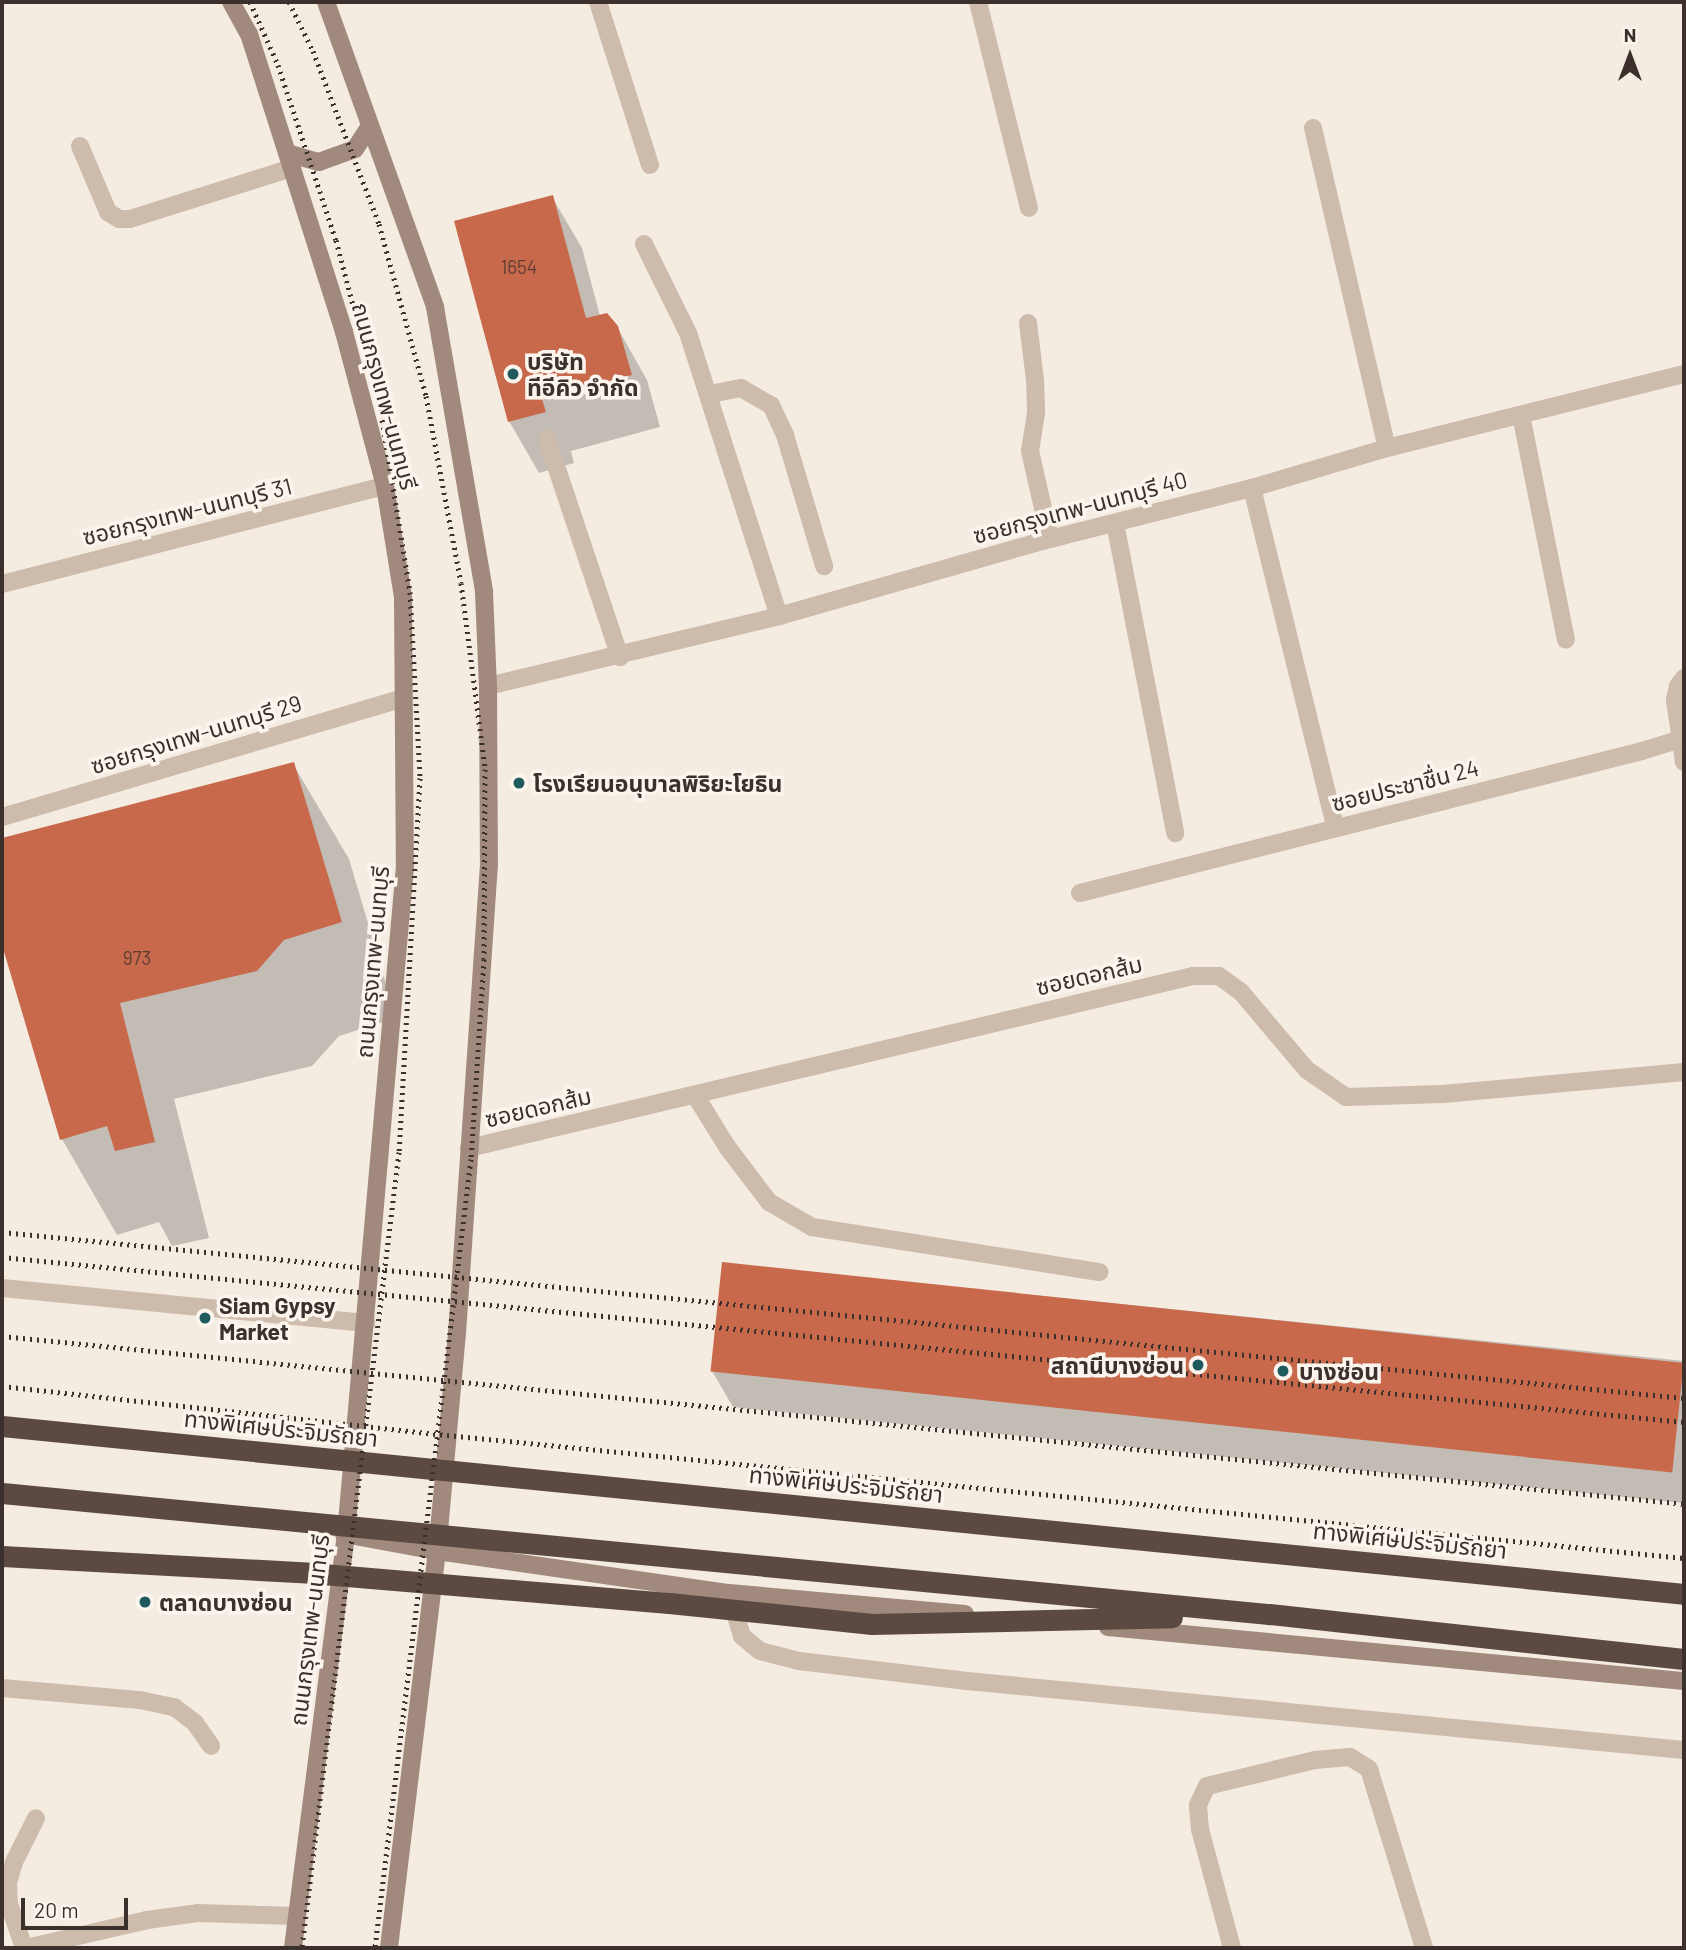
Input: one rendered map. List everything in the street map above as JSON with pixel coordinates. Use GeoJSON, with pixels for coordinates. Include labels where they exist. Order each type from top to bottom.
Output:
{"type":"FeatureCollection","features":[{"type":"Feature","properties":{"kind":"highway","name":"ทางพิเศษประจิมรัถยา"},"geometry":{"type":"LineString","coordinates":[[2,1426],[1684,1594]]}},
{"type":"Feature","properties":{"kind":"highway"},"geometry":{"type":"LineString","coordinates":[[2,1493],[1269,1614],[1684,1659]]}},
{"type":"Feature","properties":{"kind":"highway"},"geometry":{"type":"LineString","coordinates":[[2,1556],[311,1573],[655,1602],[872,1625],[1269,1614]]}},
{"type":"Feature","properties":{"kind":"main road","name":"ถนนกรุงเทพ-นนทบุรี"},"geometry":{"type":"LineString","coordinates":[[231,2],[249,34],[344,331],[385,486],[403,597],[405,866],[346,1534],[293,1948]]}},
{"type":"Feature","properties":{"kind":"main road"},"geometry":{"type":"LineString","coordinates":[[326,2],[435,307],[484,593],[488,686],[488,863],[457,1333],[437,1552],[389,1948]]}},
{"type":"Feature","properties":{"kind":"main road"},"geometry":{"type":"LineString","coordinates":[[289,160],[319,162],[355,149],[370,126]]}},
{"type":"Feature","properties":{"kind":"main road"},"geometry":{"type":"LineString","coordinates":[[2,1483],[346,1534],[437,1552],[729,1593],[1684,1681]]}},
{"type":"Feature","properties":{"kind":"street"},"geometry":{"type":"LineString","coordinates":[[598,2],[650,165]]}},
{"type":"Feature","properties":{"kind":"street"},"geometry":{"type":"LineString","coordinates":[[978,2],[1029,208]]}},
{"type":"Feature","properties":{"kind":"street"},"geometry":{"type":"LineString","coordinates":[[1313,128],[1387,448]]}},
{"type":"Feature","properties":{"kind":"street"},"geometry":{"type":"LineString","coordinates":[[80,146],[108,212],[119,219],[130,219],[289,160]]}},
{"type":"Feature","properties":{"kind":"street"},"geometry":{"type":"LineString","coordinates":[[644,244],[688,333],[710,394],[779,616]]}},
{"type":"Feature","properties":{"kind":"street"},"geometry":{"type":"LineString","coordinates":[[1028,323],[1036,413],[1030,451],[1050,538]]}},
{"type":"Feature","properties":{"kind":"street","name":"ซอยกรุงเทพ-นนทบุรี 40"},"geometry":{"type":"LineString","coordinates":[[488,686],[620,657],[779,616],[1050,538],[1252,488],[1387,448],[1684,374]]}},
{"type":"Feature","properties":{"kind":"street"},"geometry":{"type":"LineString","coordinates":[[710,394],[741,388],[771,405],[785,435],[824,566]]}},
{"type":"Feature","properties":{"kind":"street"},"geometry":{"type":"LineString","coordinates":[[1521,415],[1566,640]]}},
{"type":"Feature","properties":{"kind":"street"},"geometry":{"type":"LineString","coordinates":[[547,439],[620,657]]}},
{"type":"Feature","properties":{"kind":"street","name":"ซอยกรุงเทพ-นนทบุรี 31"},"geometry":{"type":"LineString","coordinates":[[2,584],[385,486]]}},
{"type":"Feature","properties":{"kind":"street"},"geometry":{"type":"LineString","coordinates":[[1252,488],[1335,827]]}},
{"type":"Feature","properties":{"kind":"street"},"geometry":{"type":"LineString","coordinates":[[1115,523],[1175,833]]}},
{"type":"Feature","properties":{"kind":"street"},"geometry":{"type":"LineString","coordinates":[[1684,678],[1678,686],[1675,700],[1684,762]]}},
{"type":"Feature","properties":{"kind":"street","name":"ซอยกรุงเทพ-นนทบุรี 29"},"geometry":{"type":"LineString","coordinates":[[2,817],[404,698]]}},
{"type":"Feature","properties":{"kind":"street","name":"ซอยประชาชื่น 24"},"geometry":{"type":"LineString","coordinates":[[1080,892],[1681,739]]}},
{"type":"Feature","properties":{"kind":"street","name":"ซอยดอกส้ม"},"geometry":{"type":"LineString","coordinates":[[469,1148],[1193,976],[1219,976],[1241,992],[1307,1070],[1324,1085],[1346,1097],[1418,1096],[1684,1073]]}},
{"type":"Feature","properties":{"kind":"street"},"geometry":{"type":"LineString","coordinates":[[695,1095],[729,1148],[769,1202],[813,1227],[1100,1272]]}},
{"type":"Feature","properties":{"kind":"street"},"geometry":{"type":"LineString","coordinates":[[2,1288],[366,1323]]}},
{"type":"Feature","properties":{"kind":"street"},"geometry":{"type":"LineString","coordinates":[[729,1593],[742,1636],[760,1651],[799,1661],[967,1681],[1684,1751]]}},
{"type":"Feature","properties":{"kind":"street"},"geometry":{"type":"LineString","coordinates":[[2,1688],[140,1700],[174,1707],[195,1723],[211,1746]]}},
{"type":"Feature","properties":{"kind":"street"},"geometry":{"type":"LineString","coordinates":[[1232,1948],[1200,1829],[1198,1805],[1207,1786],[1315,1760],[1350,1757],[1369,1769],[1424,1948]]}},
{"type":"Feature","properties":{"kind":"street"},"geometry":{"type":"LineString","coordinates":[[36,1818],[14,1862],[8,1882],[9,1904],[25,1948],[147,1920],[198,1913],[297,1916]]}},
{"type":"Feature","properties":{"kind":"building"},"geometry":{"type":"Polygon","coordinates":[[[553,195],[586,318],[607,313],[618,326],[632,375],[542,399],[546,412],[508,422],[454,221],[553,195]]]}},
{"type":"Feature","properties":{"kind":"building"},"geometry":{"type":"Polygon","coordinates":[[[294,762],[342,922],[284,940],[257,971],[120,1003],[155,1142],[115,1151],[107,1126],[60,1140],[2,945],[2,838],[294,762]]]}},
{"type":"Feature","properties":{"kind":"building","name":"สถานีบางซ่อน"},"geometry":{"type":"Polygon","coordinates":[[[722,1262],[1684,1363],[1672,1472],[711,1371],[722,1262]]]}},
{"type":"Feature","properties":{"kind":"railway"},"geometry":{"type":"LineString","coordinates":[[250,2],[278,65],[336,240],[381,413],[410,592],[420,778],[399,1152],[302,1948]]}},
{"type":"Feature","properties":{"kind":"railway"},"geometry":{"type":"LineString","coordinates":[[289,2],[313,51],[379,224],[426,396],[461,583],[485,769],[484,959],[471,1159],[375,1948]]}},
{"type":"Feature","properties":{"kind":"railway"},"geometry":{"type":"LineString","coordinates":[[2,1232],[1684,1398]]}},
{"type":"Feature","properties":{"kind":"railway"},"geometry":{"type":"LineString","coordinates":[[2,1257],[1684,1422]]}},
{"type":"Feature","properties":{"kind":"railway"},"geometry":{"type":"LineString","coordinates":[[2,1336],[1684,1504]]}},
{"type":"Feature","properties":{"kind":"railway"},"geometry":{"type":"LineString","coordinates":[[2,1386],[447,1435],[1684,1558]]}},
{"type":"Feature","properties":{"kind":"place","name":"บริษัท ทีอีคิว จำกัด"},"geometry":{"type":"Point","coordinates":[513,374]}},
{"type":"Feature","properties":{"kind":"place","name":"โรงเรียนอนุบาลพิริยะโยธิน"},"geometry":{"type":"Point","coordinates":[519,783]}},
{"type":"Feature","properties":{"kind":"place","name":"Siam Gypsy Market"},"geometry":{"type":"Point","coordinates":[205,1318]}},
{"type":"Feature","properties":{"kind":"place","name":"สถานีบางซ่อน"},"geometry":{"type":"Point","coordinates":[1198,1365]}},
{"type":"Feature","properties":{"kind":"place","name":"บางซ่อน"},"geometry":{"type":"Point","coordinates":[1283,1371]}},
{"type":"Feature","properties":{"kind":"place","name":"ตลาดบางซ่อน"},"geometry":{"type":"Point","coordinates":[145,1602]}}]}
